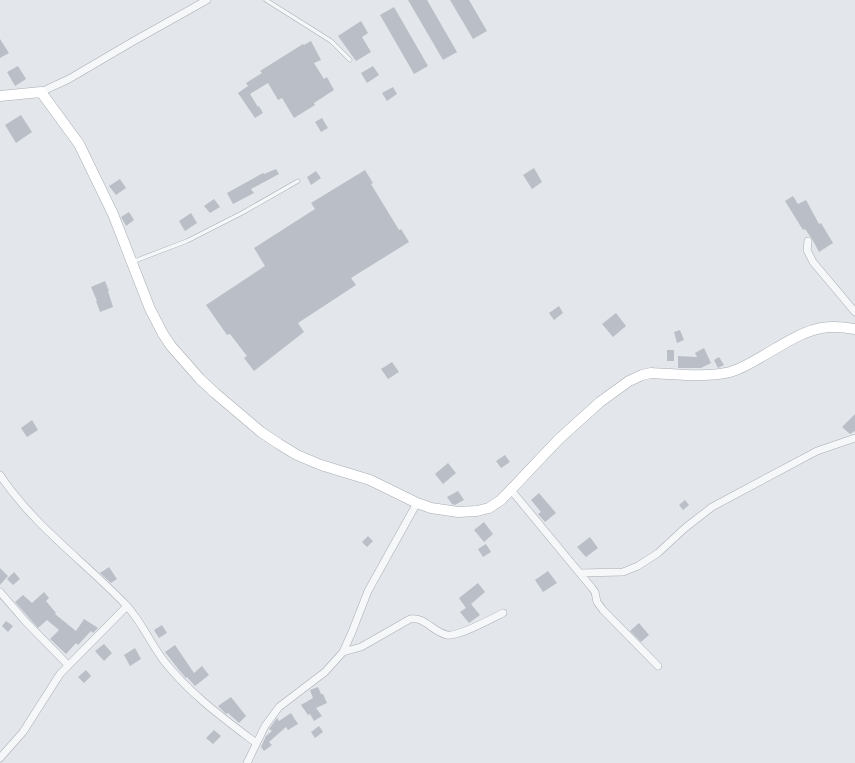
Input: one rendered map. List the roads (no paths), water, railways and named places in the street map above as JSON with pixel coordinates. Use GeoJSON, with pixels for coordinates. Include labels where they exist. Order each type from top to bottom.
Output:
{"type":"FeatureCollection","features":[{"type":"Feature","properties":{"kind":"street"},"geometry":{"type":"LineString","coordinates":[[0,96],[41,92],[69,79],[207,0]]}},
{"type":"Feature","properties":{"kind":"street"},"geometry":{"type":"LineString","coordinates":[[41,92],[79,144],[113,214],[153,316],[171,346],[200,379],[261,432],[279,444],[321,465],[370,480],[417,503],[458,512],[477,511],[495,505],[554,444],[600,402],[617,389],[642,375],[651,373],[706,375],[732,372],[811,331],[832,327],[855,329]]}},
{"type":"Feature","properties":{"kind":"street"},"geometry":{"type":"LineString","coordinates":[[808,241],[807,250],[813,262],[855,312]]}},
{"type":"Feature","properties":{"kind":"street"},"geometry":{"type":"LineString","coordinates":[[580,573],[631,570],[658,553],[685,528],[712,507],[817,451],[855,438]]}},
{"type":"Feature","properties":{"kind":"street"},"geometry":{"type":"LineString","coordinates":[[0,475],[17,498],[35,518],[127,606],[142,625],[162,659],[177,677],[204,702],[256,743]]}},
{"type":"Feature","properties":{"kind":"street"},"geometry":{"type":"LineString","coordinates":[[511,490],[594,590],[596,599],[603,610],[658,666]]}},
{"type":"Feature","properties":{"kind":"street"},"geometry":{"type":"LineString","coordinates":[[247,763],[265,726],[279,707],[325,672],[343,652],[368,591],[417,503]]}},
{"type":"Feature","properties":{"kind":"street"},"geometry":{"type":"LineString","coordinates":[[0,592],[29,626],[68,665]]}},
{"type":"Feature","properties":{"kind":"street"},"geometry":{"type":"LineString","coordinates":[[0,758],[23,732],[60,674],[127,606]]}},
{"type":"Feature","properties":{"kind":"street"},"geometry":{"type":"LineString","coordinates":[[343,652],[361,647],[410,618],[416,619],[443,633],[451,635],[503,613]]}},
{"type":"Feature","properties":{"kind":"lane"},"geometry":{"type":"LineString","coordinates":[[266,0],[331,41],[350,60]]}},
{"type":"Feature","properties":{"kind":"lane"},"geometry":{"type":"LineString","coordinates":[[132,262],[187,242],[298,181]]}}]}
